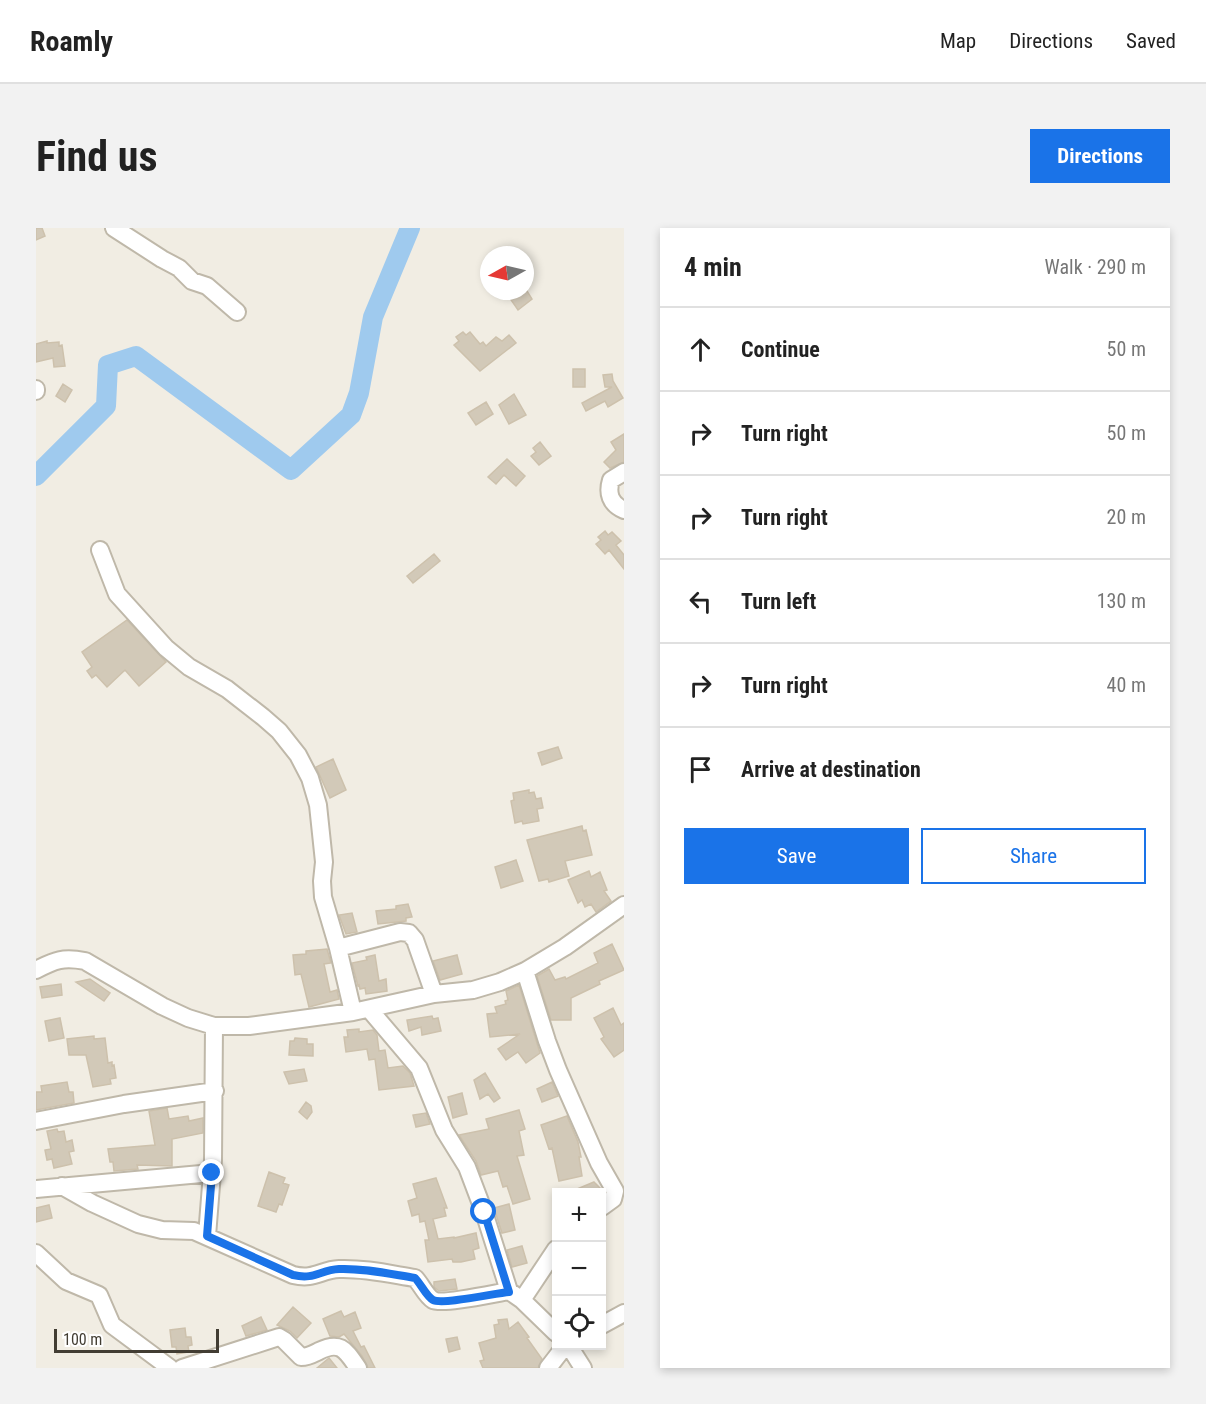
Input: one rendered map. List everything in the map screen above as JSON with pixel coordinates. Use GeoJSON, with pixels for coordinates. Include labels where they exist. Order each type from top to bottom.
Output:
{"type":"FeatureCollection","features":[{"type":"Feature","properties":{"kind":"street"},"geometry":{"type":"LineString","coordinates":[[114,228],[162,260],[179,268],[192,281],[207,286],[237,312]]}},
{"type":"Feature","properties":{"kind":"street"},"geometry":{"type":"LineString","coordinates":[[624,472],[611,480],[608,488],[609,498],[624,510]]}},
{"type":"Feature","properties":{"kind":"street"},"geometry":{"type":"LineString","coordinates":[[100,550],[117,594],[166,648],[189,667],[227,689],[263,717],[279,731],[298,755],[310,778],[318,805],[324,861],[323,897],[338,948],[361,1010],[419,1068],[444,1130],[467,1167],[516,1296],[552,1329]]}},
{"type":"Feature","properties":{"kind":"street"},"geometry":{"type":"LineString","coordinates":[[36,970],[58,959],[85,961],[162,1006],[188,1018],[214,1026],[249,1026],[361,1010],[434,994],[473,990],[500,982],[565,947],[624,905]]}},
{"type":"Feature","properties":{"kind":"street"},"geometry":{"type":"LineString","coordinates":[[338,948],[400,932],[409,933],[415,940],[434,994]]}},
{"type":"Feature","properties":{"kind":"street"},"geometry":{"type":"LineString","coordinates":[[525,970],[558,1070],[599,1163],[615,1191],[613,1199],[606,1204]]}},
{"type":"Feature","properties":{"kind":"street"},"geometry":{"type":"LineString","coordinates":[[207,1236],[215,1091],[214,1026]]}},
{"type":"Feature","properties":{"kind":"street"},"geometry":{"type":"LineString","coordinates":[[36,1121],[124,1104],[215,1091]]}},
{"type":"Feature","properties":{"kind":"street"},"geometry":{"type":"LineString","coordinates":[[36,1189],[212,1173]]}},
{"type":"Feature","properties":{"kind":"street"},"geometry":{"type":"LineString","coordinates":[[62,1185],[92,1203],[138,1224],[162,1230],[194,1231],[293,1275],[305,1278],[335,1269],[347,1269],[415,1278],[430,1298],[436,1302],[516,1296],[552,1254]]}},
{"type":"Feature","properties":{"kind":"street"},"geometry":{"type":"LineString","coordinates":[[36,1253],[66,1281],[99,1295],[112,1325],[170,1368]]}},
{"type":"Feature","properties":{"kind":"street"},"geometry":{"type":"LineString","coordinates":[[606,1323],[624,1313]]}},
{"type":"Feature","properties":{"kind":"street"},"geometry":{"type":"LineString","coordinates":[[182,1368],[279,1337],[300,1357],[311,1355],[328,1346],[338,1346],[345,1351],[358,1368]]}},
{"type":"Feature","properties":{"kind":"street"},"geometry":{"type":"LineString","coordinates":[[548,1368],[564,1350]]}},
{"type":"Feature","properties":{"kind":"street"},"geometry":{"type":"LineString","coordinates":[[570,1350],[583,1368]]}},
{"type":"Feature","properties":{"kind":"building"},"geometry":{"type":"Polygon","coordinates":[[[36,228],[42,228],[45,236],[36,240],[36,228]]]}},
{"type":"Feature","properties":{"kind":"building"},"geometry":{"type":"Polygon","coordinates":[[[511,300],[531,300],[518,310],[511,300]]]}},
{"type":"Feature","properties":{"kind":"building"},"geometry":{"type":"Polygon","coordinates":[[[463,332],[466,335],[470,332],[480,344],[483,342],[486,346],[496,337],[502,341],[509,335],[516,343],[480,371],[454,345],[459,341],[456,337],[463,332]]]}},
{"type":"Feature","properties":{"kind":"building"},"geometry":{"type":"Polygon","coordinates":[[[47,341],[47,343],[59,342],[59,346],[62,345],[65,366],[54,367],[53,358],[36,362],[36,344],[47,341]]]}},
{"type":"Feature","properties":{"kind":"building"},"geometry":{"type":"Polygon","coordinates":[[[573,369],[585,369],[585,387],[573,387],[573,369]]]}},
{"type":"Feature","properties":{"kind":"building"},"geometry":{"type":"Polygon","coordinates":[[[612,374],[613,381],[623,398],[608,407],[605,401],[586,411],[582,403],[612,387],[605,387],[603,375],[612,374]]]}},
{"type":"Feature","properties":{"kind":"building"},"geometry":{"type":"Polygon","coordinates":[[[63,384],[72,390],[65,402],[56,396],[63,384]]]}},
{"type":"Feature","properties":{"kind":"building"},"geometry":{"type":"Polygon","coordinates":[[[514,394],[526,415],[509,424],[499,405],[514,394]]]}},
{"type":"Feature","properties":{"kind":"building"},"geometry":{"type":"Polygon","coordinates":[[[486,402],[493,414],[476,425],[468,413],[486,402]]]}},
{"type":"Feature","properties":{"kind":"building"},"geometry":{"type":"Polygon","coordinates":[[[624,434],[624,462],[610,468],[604,462],[616,450],[611,442],[624,434]]]}},
{"type":"Feature","properties":{"kind":"building"},"geometry":{"type":"Polygon","coordinates":[[[540,442],[551,456],[539,465],[531,456],[536,452],[533,448],[540,442]]]}},
{"type":"Feature","properties":{"kind":"building"},"geometry":{"type":"Polygon","coordinates":[[[507,459],[525,476],[516,486],[504,475],[496,484],[488,477],[507,459]]]}},
{"type":"Feature","properties":{"kind":"building"},"geometry":{"type":"Polygon","coordinates":[[[605,531],[608,535],[612,532],[621,541],[616,545],[624,555],[624,569],[609,550],[605,554],[596,544],[601,540],[598,537],[605,531]]]}},
{"type":"Feature","properties":{"kind":"building"},"geometry":{"type":"Polygon","coordinates":[[[434,554],[440,561],[413,583],[407,576],[434,554]]]}},
{"type":"Feature","properties":{"kind":"building"},"geometry":{"type":"Polygon","coordinates":[[[127,620],[166,662],[139,686],[125,670],[107,687],[96,675],[92,678],[87,671],[92,667],[82,652],[127,620]]]}},
{"type":"Feature","properties":{"kind":"building"},"geometry":{"type":"Polygon","coordinates":[[[558,747],[562,758],[542,765],[538,753],[558,747]]]}},
{"type":"Feature","properties":{"kind":"building"},"geometry":{"type":"Polygon","coordinates":[[[333,759],[346,790],[330,798],[316,767],[333,759]]]}},
{"type":"Feature","properties":{"kind":"building"},"geometry":{"type":"Polygon","coordinates":[[[529,790],[529,793],[534,792],[536,799],[541,798],[543,808],[537,809],[539,821],[515,823],[511,801],[514,800],[513,793],[529,790]]]}},
{"type":"Feature","properties":{"kind":"building"},"geometry":{"type":"Polygon","coordinates":[[[582,826],[583,831],[586,830],[592,855],[565,861],[569,876],[549,882],[548,879],[539,881],[527,840],[582,826]]]}},
{"type":"Feature","properties":{"kind":"building"},"geometry":{"type":"Polygon","coordinates":[[[516,860],[523,881],[501,888],[495,867],[516,860]]]}},
{"type":"Feature","properties":{"kind":"building"},"geometry":{"type":"Polygon","coordinates":[[[589,871],[591,877],[600,872],[607,890],[604,891],[611,901],[596,912],[591,904],[585,907],[582,900],[578,903],[568,880],[589,871]]]}},
{"type":"Feature","properties":{"kind":"building"},"geometry":{"type":"Polygon","coordinates":[[[408,904],[412,917],[406,918],[406,921],[378,924],[376,911],[396,909],[396,906],[408,904]]]}},
{"type":"Feature","properties":{"kind":"building"},"geometry":{"type":"Polygon","coordinates":[[[352,913],[357,932],[346,934],[339,915],[352,913]]]}},
{"type":"Feature","properties":{"kind":"building"},"geometry":{"type":"Polygon","coordinates":[[[612,944],[624,970],[599,981],[600,984],[571,998],[571,1020],[551,1020],[537,976],[549,969],[555,980],[565,977],[566,979],[598,963],[594,953],[612,944]]]}},
{"type":"Feature","properties":{"kind":"building"},"geometry":{"type":"Polygon","coordinates":[[[327,949],[331,963],[324,964],[330,992],[337,990],[339,999],[309,1007],[301,974],[295,975],[293,955],[327,949]]]}},
{"type":"Feature","properties":{"kind":"building"},"geometry":{"type":"Polygon","coordinates":[[[375,955],[379,981],[386,979],[387,991],[366,994],[365,988],[360,989],[358,986],[352,963],[367,960],[366,957],[375,955]]]}},
{"type":"Feature","properties":{"kind":"building"},"geometry":{"type":"Polygon","coordinates":[[[457,955],[462,974],[440,980],[433,961],[457,955]]]}},
{"type":"Feature","properties":{"kind":"building"},"geometry":{"type":"Polygon","coordinates":[[[90,979],[110,993],[104,1001],[76,982],[90,979]]]}},
{"type":"Feature","properties":{"kind":"building"},"geometry":{"type":"Polygon","coordinates":[[[61,984],[62,995],[42,998],[40,987],[61,984]]]}},
{"type":"Feature","properties":{"kind":"building"},"geometry":{"type":"Polygon","coordinates":[[[519,985],[540,1053],[526,1063],[518,1052],[506,1060],[498,1049],[520,1034],[490,1037],[487,1014],[497,1013],[495,1007],[506,1004],[505,1001],[508,1000],[506,991],[519,985]]]}},
{"type":"Feature","properties":{"kind":"building"},"geometry":{"type":"Polygon","coordinates":[[[613,1008],[621,1025],[624,1023],[624,1050],[614,1057],[601,1039],[604,1037],[594,1018],[613,1008]]]}},
{"type":"Feature","properties":{"kind":"building"},"geometry":{"type":"Polygon","coordinates":[[[432,1016],[433,1019],[438,1018],[441,1031],[422,1035],[421,1027],[409,1031],[407,1020],[432,1016]]]}},
{"type":"Feature","properties":{"kind":"building"},"geometry":{"type":"Polygon","coordinates":[[[60,1018],[64,1038],[49,1041],[45,1021],[60,1018]]]}},
{"type":"Feature","properties":{"kind":"building"},"geometry":{"type":"Polygon","coordinates":[[[359,1029],[359,1032],[373,1030],[377,1035],[379,1051],[385,1050],[388,1068],[403,1066],[410,1073],[414,1086],[379,1090],[375,1059],[369,1060],[367,1049],[346,1052],[344,1037],[348,1037],[347,1030],[359,1029]]]}},
{"type":"Feature","properties":{"kind":"building"},"geometry":{"type":"Polygon","coordinates":[[[94,1036],[94,1039],[105,1038],[108,1063],[112,1062],[112,1066],[114,1065],[116,1078],[110,1079],[111,1084],[93,1087],[86,1055],[69,1055],[67,1039],[94,1036]]]}},
{"type":"Feature","properties":{"kind":"building"},"geometry":{"type":"Polygon","coordinates":[[[295,1038],[307,1039],[307,1044],[313,1044],[313,1056],[289,1055],[290,1041],[294,1041],[295,1038]]]}},
{"type":"Feature","properties":{"kind":"building"},"geometry":{"type":"Polygon","coordinates":[[[304,1069],[307,1081],[289,1084],[284,1072],[304,1069]]]}},
{"type":"Feature","properties":{"kind":"building"},"geometry":{"type":"Polygon","coordinates":[[[485,1073],[500,1098],[494,1102],[488,1094],[480,1099],[474,1080],[485,1073]]]}},
{"type":"Feature","properties":{"kind":"building"},"geometry":{"type":"Polygon","coordinates":[[[67,1082],[69,1092],[73,1092],[74,1103],[36,1110],[36,1092],[42,1092],[41,1086],[67,1082]]]}},
{"type":"Feature","properties":{"kind":"building"},"geometry":{"type":"Polygon","coordinates":[[[552,1082],[558,1096],[542,1102],[537,1089],[552,1082]]]}},
{"type":"Feature","properties":{"kind":"building"},"geometry":{"type":"Polygon","coordinates":[[[462,1093],[467,1114],[453,1118],[448,1097],[462,1093]]]}},
{"type":"Feature","properties":{"kind":"building"},"geometry":{"type":"Polygon","coordinates":[[[306,1102],[311,1106],[312,1112],[307,1119],[299,1112],[306,1102]]]}},
{"type":"Feature","properties":{"kind":"building"},"geometry":{"type":"Polygon","coordinates":[[[167,1108],[169,1119],[188,1116],[189,1121],[203,1118],[203,1133],[172,1139],[172,1166],[137,1165],[138,1169],[114,1171],[108,1149],[155,1145],[149,1111],[167,1108]]]}},
{"type":"Feature","properties":{"kind":"building"},"geometry":{"type":"Polygon","coordinates":[[[519,1110],[525,1129],[519,1131],[524,1155],[517,1156],[530,1199],[513,1204],[507,1186],[503,1187],[498,1171],[481,1175],[476,1161],[459,1135],[489,1129],[486,1119],[519,1110]]]}},
{"type":"Feature","properties":{"kind":"building"},"geometry":{"type":"Polygon","coordinates":[[[426,1113],[430,1124],[416,1127],[413,1115],[426,1113]]]}},
{"type":"Feature","properties":{"kind":"building"},"geometry":{"type":"Polygon","coordinates":[[[567,1116],[578,1142],[582,1176],[559,1181],[552,1148],[549,1149],[541,1125],[567,1116]]]}},
{"type":"Feature","properties":{"kind":"building"},"geometry":{"type":"Polygon","coordinates":[[[57,1129],[58,1132],[64,1131],[66,1142],[72,1140],[74,1151],[69,1152],[72,1164],[54,1168],[52,1159],[47,1160],[45,1150],[51,1149],[47,1131],[57,1129]]]}},
{"type":"Feature","properties":{"kind":"building"},"geometry":{"type":"Polygon","coordinates":[[[269,1172],[285,1178],[283,1183],[289,1185],[282,1205],[279,1204],[276,1212],[258,1206],[269,1172]]]}},
{"type":"Feature","properties":{"kind":"building"},"geometry":{"type":"Polygon","coordinates":[[[436,1178],[447,1208],[444,1208],[446,1216],[433,1219],[438,1239],[476,1233],[479,1248],[473,1250],[475,1259],[461,1262],[453,1262],[452,1259],[428,1262],[425,1240],[429,1240],[425,1221],[420,1222],[419,1214],[412,1216],[408,1201],[417,1198],[413,1184],[436,1178]]]}},
{"type":"Feature","properties":{"kind":"building"},"geometry":{"type":"Polygon","coordinates":[[[594,1182],[600,1188],[580,1188],[594,1182]]]}},
{"type":"Feature","properties":{"kind":"building"},"geometry":{"type":"Polygon","coordinates":[[[509,1204],[515,1230],[502,1233],[494,1208],[509,1204]]]}},
{"type":"Feature","properties":{"kind":"building"},"geometry":{"type":"Polygon","coordinates":[[[49,1205],[52,1218],[36,1222],[36,1208],[49,1205]]]}},
{"type":"Feature","properties":{"kind":"building"},"geometry":{"type":"Polygon","coordinates":[[[522,1246],[527,1263],[512,1267],[507,1250],[522,1246]]]}},
{"type":"Feature","properties":{"kind":"building"},"geometry":{"type":"Polygon","coordinates":[[[455,1279],[457,1289],[439,1291],[434,1287],[434,1282],[455,1279]]]}},
{"type":"Feature","properties":{"kind":"building"},"geometry":{"type":"Polygon","coordinates":[[[293,1307],[311,1323],[297,1338],[290,1331],[277,1325],[293,1307]]]}},
{"type":"Feature","properties":{"kind":"building"},"geometry":{"type":"Polygon","coordinates":[[[341,1311],[344,1317],[355,1312],[361,1328],[353,1331],[375,1368],[368,1368],[362,1356],[344,1334],[339,1337],[330,1336],[323,1319],[341,1311]]]}},
{"type":"Feature","properties":{"kind":"building"},"geometry":{"type":"Polygon","coordinates":[[[261,1317],[267,1330],[246,1336],[242,1326],[261,1317]]]}},
{"type":"Feature","properties":{"kind":"building"},"geometry":{"type":"Polygon","coordinates":[[[507,1319],[509,1329],[518,1322],[529,1337],[527,1338],[542,1359],[538,1368],[483,1368],[480,1361],[484,1360],[479,1343],[496,1338],[494,1325],[499,1324],[498,1320],[507,1319]]]}},
{"type":"Feature","properties":{"kind":"building"},"geometry":{"type":"Polygon","coordinates":[[[185,1328],[186,1337],[191,1337],[192,1345],[188,1346],[189,1352],[177,1354],[176,1347],[172,1347],[170,1330],[185,1328]]]}},
{"type":"Feature","properties":{"kind":"building"},"geometry":{"type":"Polygon","coordinates":[[[457,1337],[460,1349],[449,1352],[446,1339],[457,1337]]]}},
{"type":"Feature","properties":{"kind":"building"},"geometry":{"type":"Polygon","coordinates":[[[329,1358],[337,1368],[317,1368],[329,1358]]]}},
{"type":"Feature","properties":{"kind":"waterway"},"geometry":{"type":"LineString","coordinates":[[36,476],[106,406],[108,365],[136,356],[291,470],[351,415],[359,393],[373,317],[410,228]]}},
{"type":"Feature","properties":{"kind":"route"},"geometry":{"type":"LineString","coordinates":[[212,1173],[207,1236],[293,1275],[305,1278],[335,1269],[347,1269],[415,1278],[430,1298],[436,1302],[509,1292],[484,1212]]}}]}
